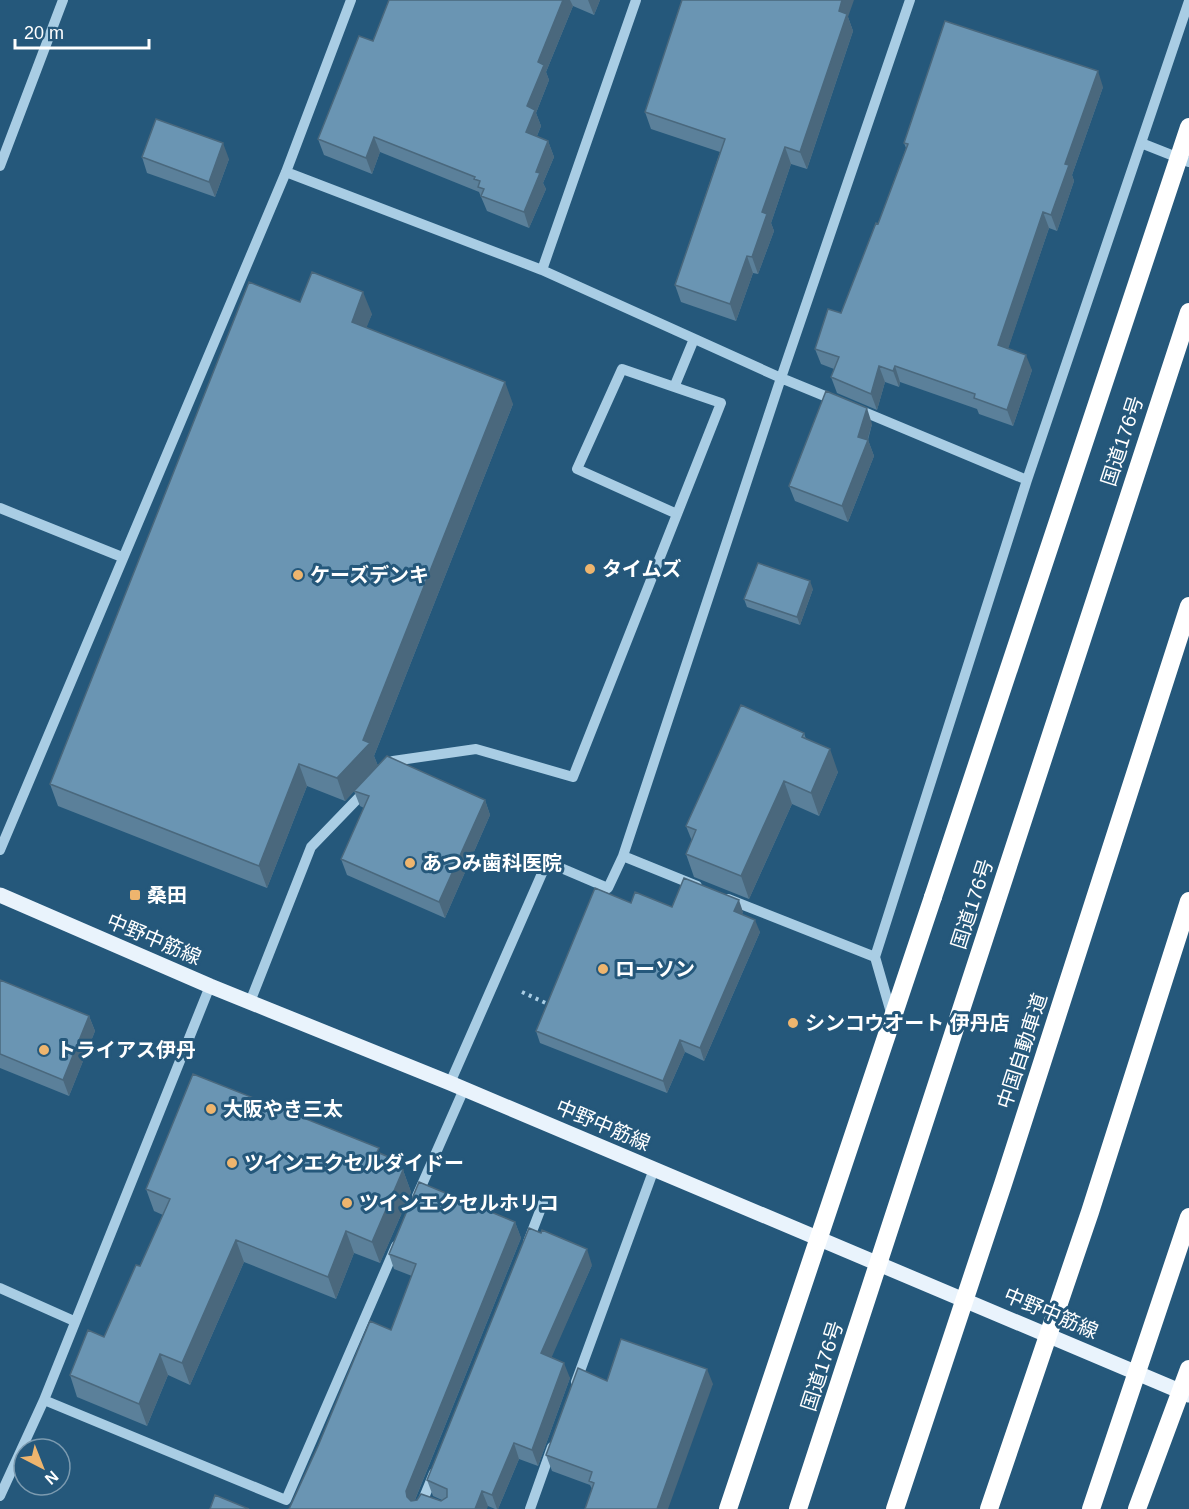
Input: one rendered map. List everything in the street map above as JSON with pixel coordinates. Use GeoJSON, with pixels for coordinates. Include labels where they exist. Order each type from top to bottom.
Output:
{"type":"FeatureCollection","features":[{"type":"Feature","properties":{"kind":"highway"},"geometry":{"type":"LineString","coordinates":[[728,1509],[893,1021],[1189,127]]}},
{"type":"Feature","properties":{"kind":"highway","name":"国道176号"},"geometry":{"type":"LineString","coordinates":[[798,1509],[1189,312]]}},
{"type":"Feature","properties":{"kind":"highway","name":"中国自動車道"},"geometry":{"type":"LineString","coordinates":[[894,1509],[1189,606]]}},
{"type":"Feature","properties":{"kind":"highway"},"geometry":{"type":"LineString","coordinates":[[989,1509],[1090,1212],[1189,901]]}},
{"type":"Feature","properties":{"kind":"highway"},"geometry":{"type":"LineString","coordinates":[[1091,1509],[1189,1217]]}},
{"type":"Feature","properties":{"kind":"highway"},"geometry":{"type":"LineString","coordinates":[[1137,1509],[1185,1393],[1189,1369]]}},
{"type":"Feature","properties":{"kind":"main road","name":"中野中筋線"},"geometry":{"type":"LineString","coordinates":[[0,895],[210,986],[457,1086],[1185,1393]]}},
{"type":"Feature","properties":{"kind":"street"},"geometry":{"type":"LineString","coordinates":[[0,166],[63,0]]}},
{"type":"Feature","properties":{"kind":"street"},"geometry":{"type":"LineString","coordinates":[[0,850],[286,172],[351,0]]}},
{"type":"Feature","properties":{"kind":"street"},"geometry":{"type":"LineString","coordinates":[[542,270],[636,0]]}},
{"type":"Feature","properties":{"kind":"street"},"geometry":{"type":"LineString","coordinates":[[415,1203],[457,1086],[547,862],[608,888],[623,856],[781,378],[910,0]]}},
{"type":"Feature","properties":{"kind":"street"},"geometry":{"type":"LineString","coordinates":[[893,1021],[875,957],[1027,480],[1189,1]]}},
{"type":"Feature","properties":{"kind":"street"},"geometry":{"type":"LineString","coordinates":[[1141,143],[1189,162]]}},
{"type":"Feature","properties":{"kind":"street"},"geometry":{"type":"LineString","coordinates":[[286,172],[542,270],[781,378],[1027,480]]}},
{"type":"Feature","properties":{"kind":"street"},"geometry":{"type":"LineString","coordinates":[[675,385],[694,339]]}},
{"type":"Feature","properties":{"kind":"street"},"geometry":{"type":"LineString","coordinates":[[250,1002],[311,846],[393,761],[476,749],[573,777],[721,403],[675,385],[622,369],[577,469],[677,514]]}},
{"type":"Feature","properties":{"kind":"street"},"geometry":{"type":"LineString","coordinates":[[0,508],[122,557]]}},
{"type":"Feature","properties":{"kind":"street"},"geometry":{"type":"LineString","coordinates":[[623,856],[709,891]]}},
{"type":"Feature","properties":{"kind":"street"},"geometry":{"type":"LineString","coordinates":[[719,896],[875,957]]}},
{"type":"Feature","properties":{"kind":"street"},"geometry":{"type":"LineString","coordinates":[[0,1496],[44,1400],[210,986]]}},
{"type":"Feature","properties":{"kind":"street"},"geometry":{"type":"LineString","coordinates":[[573,1389],[654,1169]]}},
{"type":"Feature","properties":{"kind":"street"},"geometry":{"type":"LineString","coordinates":[[521,1258],[543,1203]]}},
{"type":"Feature","properties":{"kind":"street"},"geometry":{"type":"LineString","coordinates":[[44,1400],[286,1500],[400,1236]]}},
{"type":"Feature","properties":{"kind":"street"},"geometry":{"type":"LineString","coordinates":[[0,1288],[74,1321]]}},
{"type":"Feature","properties":{"kind":"street"},"geometry":{"type":"LineString","coordinates":[[530,1509],[558,1433]]}},
{"type":"Feature","properties":{"kind":"street"},"geometry":{"type":"LineString","coordinates":[[424,1504],[440,1456]]}},
{"type":"Feature","properties":{"kind":"path"},"geometry":{"type":"LineString","coordinates":[[517,990],[555,1007]]}},
{"type":"Feature","properties":{"kind":"building"},"geometry":{"type":"Polygon","coordinates":[[[389,0],[563,0],[538,62],[544,65],[527,106],[535,110],[526,132],[548,141],[536,172],[540,173],[524,212],[481,196],[484,189],[478,187],[480,181],[474,179],[475,177],[374,137],[366,158],[318,139],[359,36],[373,41],[389,0]]]}},
{"type":"Feature","properties":{"kind":"building"},"geometry":{"type":"Polygon","coordinates":[[[682,0],[842,0],[839,11],[847,14],[800,152],[785,147],[762,212],[767,214],[752,257],[747,256],[730,304],[675,285],[725,139],[645,112],[682,0]]]}},
{"type":"Feature","properties":{"kind":"building"},"geometry":{"type":"Polygon","coordinates":[[[945,21],[1098,71],[1065,164],[1069,165],[1051,215],[1043,212],[998,345],[1026,355],[1007,410],[974,398],[975,394],[895,366],[893,371],[879,366],[871,394],[831,377],[839,357],[815,349],[828,309],[841,313],[876,223],[878,224],[908,144],[904,143],[945,21]]]}},
{"type":"Feature","properties":{"kind":"building"},"geometry":{"type":"Polygon","coordinates":[[[156,119],[223,143],[209,182],[142,157],[156,119]]]}},
{"type":"Feature","properties":{"kind":"building","name":"ケーズデンキ"},"geometry":{"type":"Polygon","coordinates":[[[312,272],[363,292],[352,322],[505,382],[363,740],[370,743],[337,778],[299,764],[259,866],[50,784],[249,282],[300,302],[312,272]]]}},
{"type":"Feature","properties":{"kind":"building"},"geometry":{"type":"Polygon","coordinates":[[[826,391],[867,408],[858,437],[868,440],[842,506],[789,486],[826,391]]]}},
{"type":"Feature","properties":{"kind":"building"},"geometry":{"type":"Polygon","coordinates":[[[758,563],[810,581],[797,617],[744,599],[758,563]]]}},
{"type":"Feature","properties":{"kind":"building"},"geometry":{"type":"Polygon","coordinates":[[[741,705],[804,733],[802,737],[830,749],[811,793],[784,781],[741,876],[686,854],[696,830],[686,826],[741,705]]]}},
{"type":"Feature","properties":{"kind":"building","name":"あつみ歯科医院"},"geometry":{"type":"Polygon","coordinates":[[[387,756],[485,800],[439,902],[341,859],[369,796],[354,791],[387,756]]]}},
{"type":"Feature","properties":{"kind":"building"},"geometry":{"type":"Polygon","coordinates":[[[684,878],[739,900],[734,911],[755,920],[700,1048],[680,1040],[663,1081],[536,1031],[595,888],[631,903],[635,892],[672,907],[684,878]]]}},
{"type":"Feature","properties":{"kind":"building","name":"トライアス伊丹"},"geometry":{"type":"Polygon","coordinates":[[[0,980],[89,1016],[63,1080],[0,1054],[0,980]]]}},
{"type":"Feature","properties":{"kind":"building"},"geometry":{"type":"Polygon","coordinates":[[[193,1074],[379,1148],[377,1152],[391,1158],[389,1164],[403,1170],[372,1242],[346,1231],[328,1277],[236,1240],[182,1363],[160,1354],[139,1404],[70,1375],[88,1330],[104,1337],[136,1265],[140,1266],[170,1199],[146,1189],[193,1074]]]}},
{"type":"Feature","properties":{"kind":"building"},"geometry":{"type":"Polygon","coordinates":[[[419,1182],[515,1222],[406,1491],[407,1497],[411,1501],[417,1500],[421,1494],[441,1501],[447,1497],[447,1489],[427,1480],[529,1228],[541,1233],[542,1230],[587,1249],[541,1353],[564,1363],[532,1450],[514,1443],[492,1495],[482,1491],[475,1509],[289,1509],[370,1321],[391,1330],[416,1264],[389,1254],[419,1182]]]}},
{"type":"Feature","properties":{"kind":"building"},"geometry":{"type":"Polygon","coordinates":[[[621,1339],[707,1369],[657,1509],[585,1509],[594,1483],[589,1481],[592,1472],[546,1455],[578,1368],[607,1381],[621,1339]]]}},
{"type":"Feature","properties":{"kind":"building"},"geometry":{"type":"Polygon","coordinates":[[[215,1495],[249,1509],[210,1509],[215,1495]]]}},
{"type":"Feature","properties":{"kind":"place","name":"タイムズ"},"geometry":{"type":"Point","coordinates":[590,569]}},
{"type":"Feature","properties":{"kind":"place","name":"ケーズデンキ"},"geometry":{"type":"Point","coordinates":[298,575]}},
{"type":"Feature","properties":{"kind":"place","name":"あつみ歯科医院"},"geometry":{"type":"Point","coordinates":[410,863]}},
{"type":"Feature","properties":{"kind":"place","name":"桑田"},"geometry":{"type":"Point","coordinates":[135,895]}},
{"type":"Feature","properties":{"kind":"place","name":"ローソン"},"geometry":{"type":"Point","coordinates":[603,969]}},
{"type":"Feature","properties":{"kind":"place","name":"シンコウオート 伊丹店"},"geometry":{"type":"Point","coordinates":[793,1023]}},
{"type":"Feature","properties":{"kind":"place","name":"トライアス伊丹"},"geometry":{"type":"Point","coordinates":[44,1050]}},
{"type":"Feature","properties":{"kind":"place","name":"大阪やき三太"},"geometry":{"type":"Point","coordinates":[211,1109]}},
{"type":"Feature","properties":{"kind":"place","name":"ツインエクセルダイドー"},"geometry":{"type":"Point","coordinates":[232,1163]}},
{"type":"Feature","properties":{"kind":"place","name":"ツインエクセルホリコ"},"geometry":{"type":"Point","coordinates":[347,1203]}}]}
